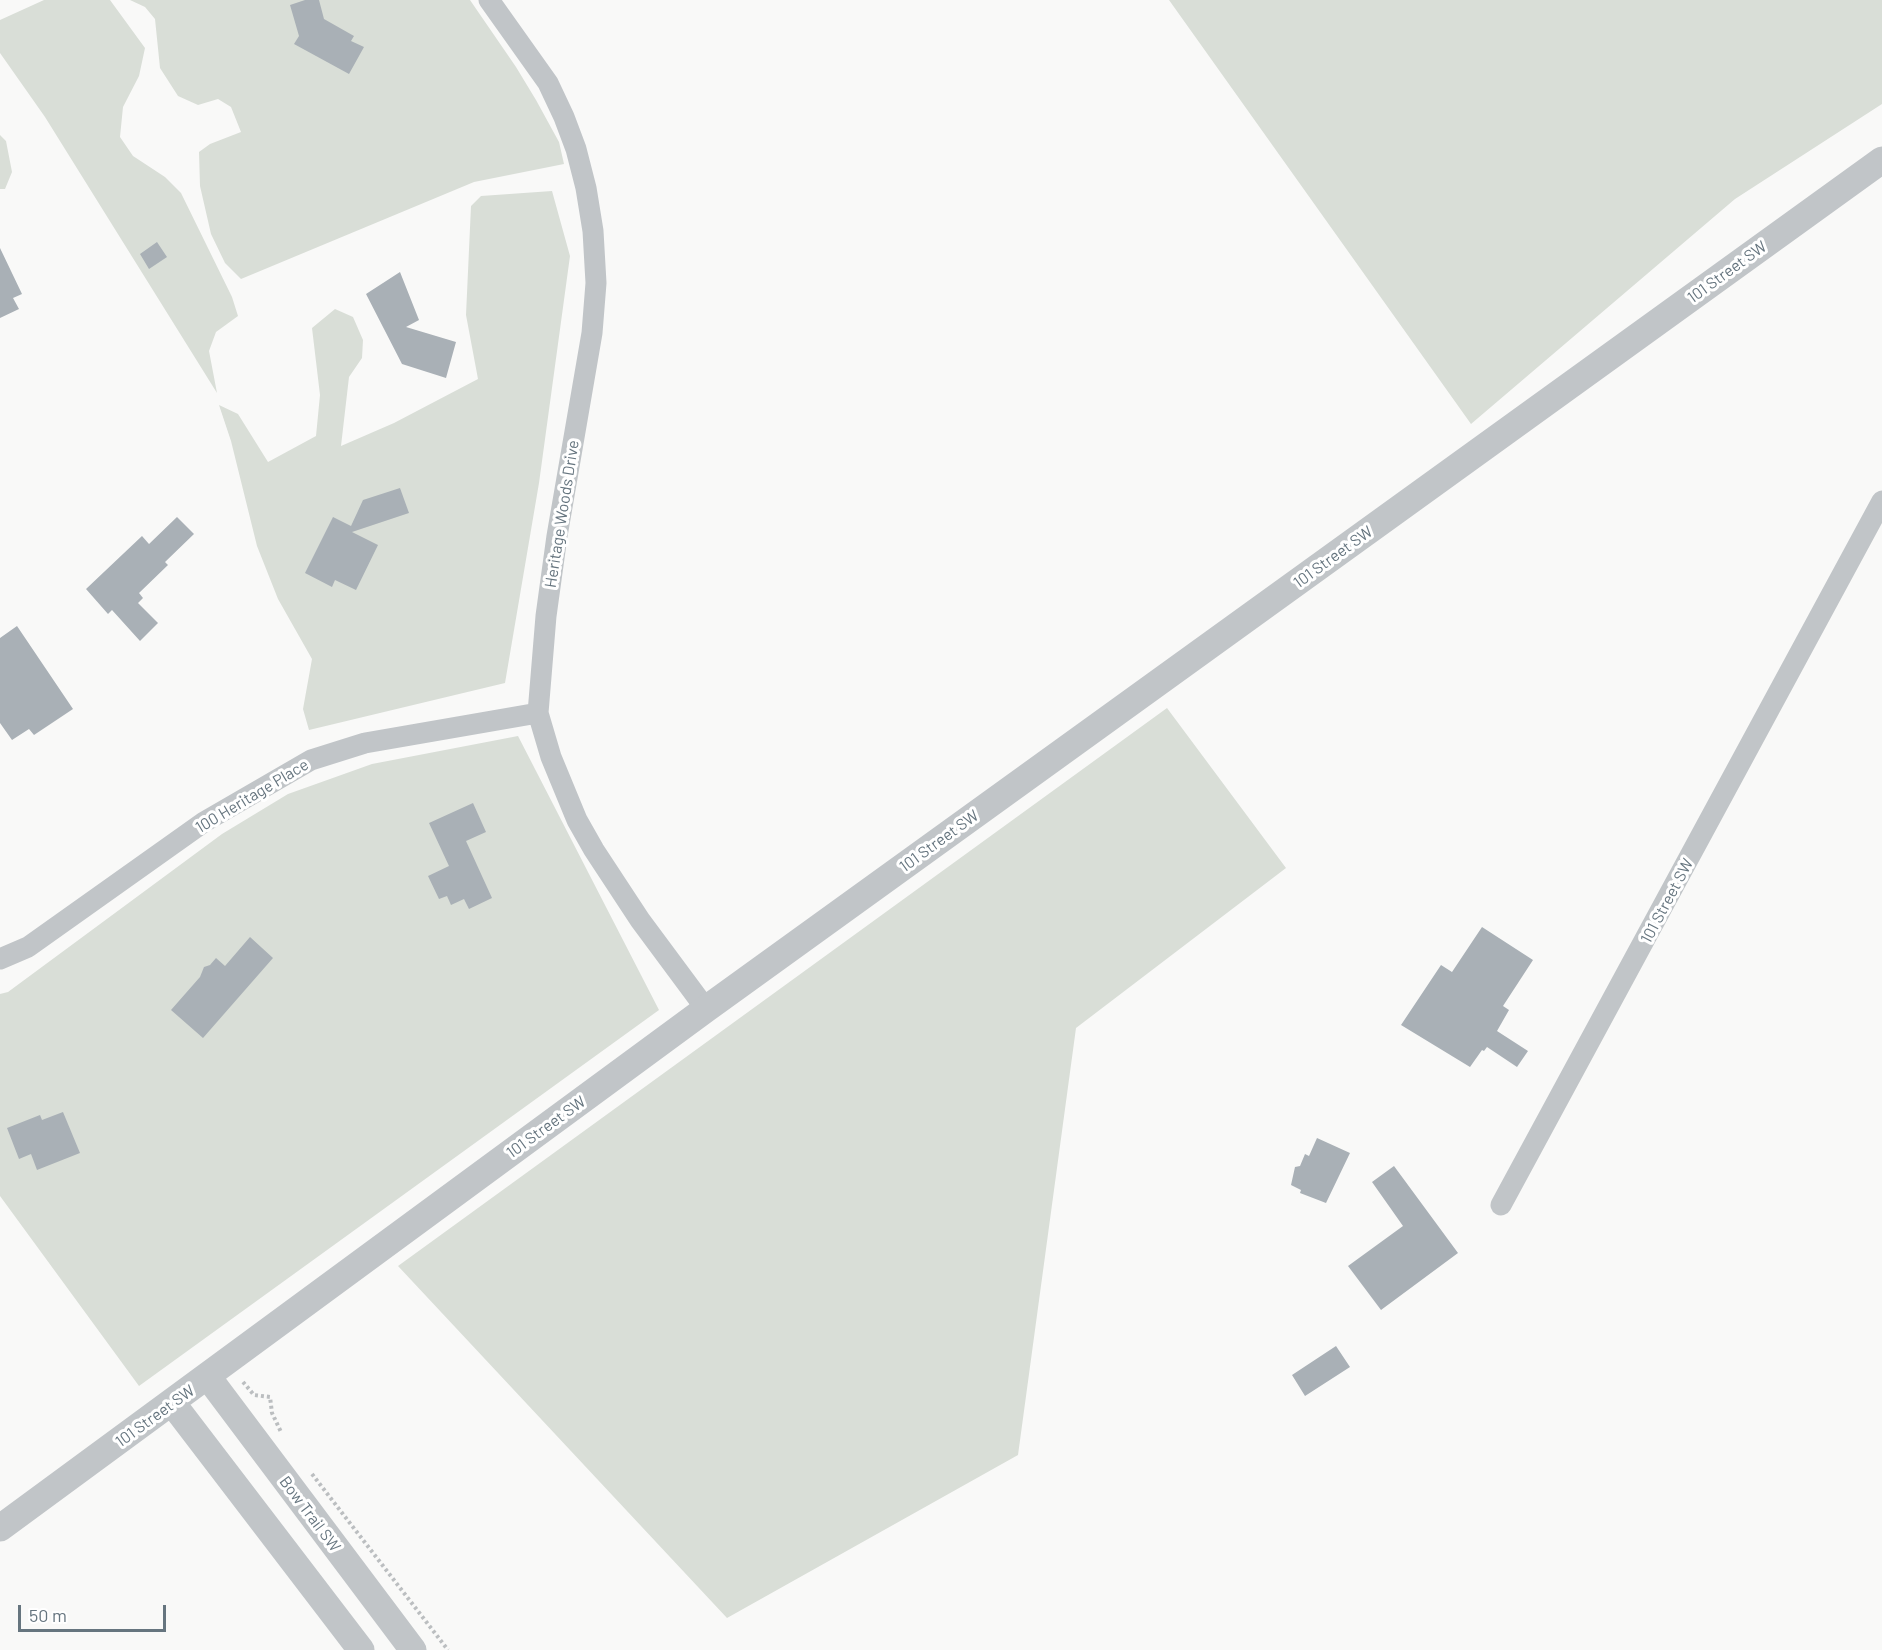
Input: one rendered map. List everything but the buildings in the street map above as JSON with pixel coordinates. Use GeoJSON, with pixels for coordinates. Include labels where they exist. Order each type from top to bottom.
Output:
{"type":"FeatureCollection","features":[{"type":"Feature","properties":{"kind":"street","name":"Heritage Woods Drive"},"geometry":{"type":"LineString","coordinates":[[489,0],[548,83],[564,117],[584,178],[593,231],[596,283],[592,333],[557,536],[538,712],[565,791],[594,850],[640,920],[706,1009]]}},
{"type":"Feature","properties":{"kind":"street","name":"101 Street SW"},"geometry":{"type":"LineString","coordinates":[[0,1528],[173,1404],[706,1009],[1882,160]]}},
{"type":"Feature","properties":{"kind":"street","name":"101 Street SW"},"geometry":{"type":"LineString","coordinates":[[1501,1205],[1882,501]]}},
{"type":"Feature","properties":{"kind":"street","name":"100 Heritage Place"},"geometry":{"type":"LineString","coordinates":[[0,959],[28,947],[204,822],[310,760],[365,743],[538,712]]}},
{"type":"Feature","properties":{"kind":"street","name":"Bow Trail SW"},"geometry":{"type":"LineString","coordinates":[[218,1370],[413,1650]]}},
{"type":"Feature","properties":{"kind":"street"},"geometry":{"type":"LineString","coordinates":[[173,1404],[361,1650]]}},
{"type":"Feature","properties":{"kind":"path"},"geometry":{"type":"LineString","coordinates":[[218,1370],[254,1395],[270,1397],[272,1413],[281,1433]]}},
{"type":"Feature","properties":{"kind":"path"},"geometry":{"type":"LineString","coordinates":[[310,1471],[448,1650]]}},
{"type":"Feature","properties":{"kind":"shaded area"},"geometry":{"type":"Polygon","coordinates":[[[44,0],[110,0],[145,48],[139,76],[123,107],[120,137],[133,156],[165,177],[181,193],[232,297],[238,316],[216,332],[209,351],[217,393],[45,117],[0,53],[0,20],[44,0]]]}},
{"type":"Feature","properties":{"kind":"shaded area"},"geometry":{"type":"Polygon","coordinates":[[[130,0],[470,0],[536,100],[559,142],[564,164],[474,182],[241,279],[225,263],[211,234],[200,186],[199,152],[210,144],[241,132],[231,107],[218,99],[198,105],[178,96],[160,68],[155,19],[145,7],[130,0]]]}},
{"type":"Feature","properties":{"kind":"shaded area"},"geometry":{"type":"Polygon","coordinates":[[[1169,0],[1882,0],[1882,104],[1735,199],[1471,424],[1169,0]]]}},
{"type":"Feature","properties":{"kind":"shaded area"},"geometry":{"type":"Polygon","coordinates":[[[0,135],[6,141],[12,172],[5,189],[0,189],[0,135]]]}},
{"type":"Feature","properties":{"kind":"shaded area"},"geometry":{"type":"Polygon","coordinates":[[[552,191],[570,256],[539,483],[505,683],[309,730],[303,709],[312,659],[278,599],[257,546],[231,441],[219,405],[238,414],[268,462],[316,436],[320,395],[312,328],[335,309],[353,317],[363,340],[362,358],[349,377],[341,446],[394,423],[478,379],[466,315],[471,206],[481,196],[552,191]]]}},
{"type":"Feature","properties":{"kind":"shaded area"},"geometry":{"type":"Polygon","coordinates":[[[1167,708],[1286,868],[1076,1028],[1018,1455],[727,1618],[398,1266],[1167,708]]]}},
{"type":"Feature","properties":{"kind":"shaded area"},"geometry":{"type":"Polygon","coordinates":[[[518,736],[659,1010],[139,1386],[0,1196],[0,994],[8,992],[222,834],[288,794],[372,764],[518,736]]]}}]}
